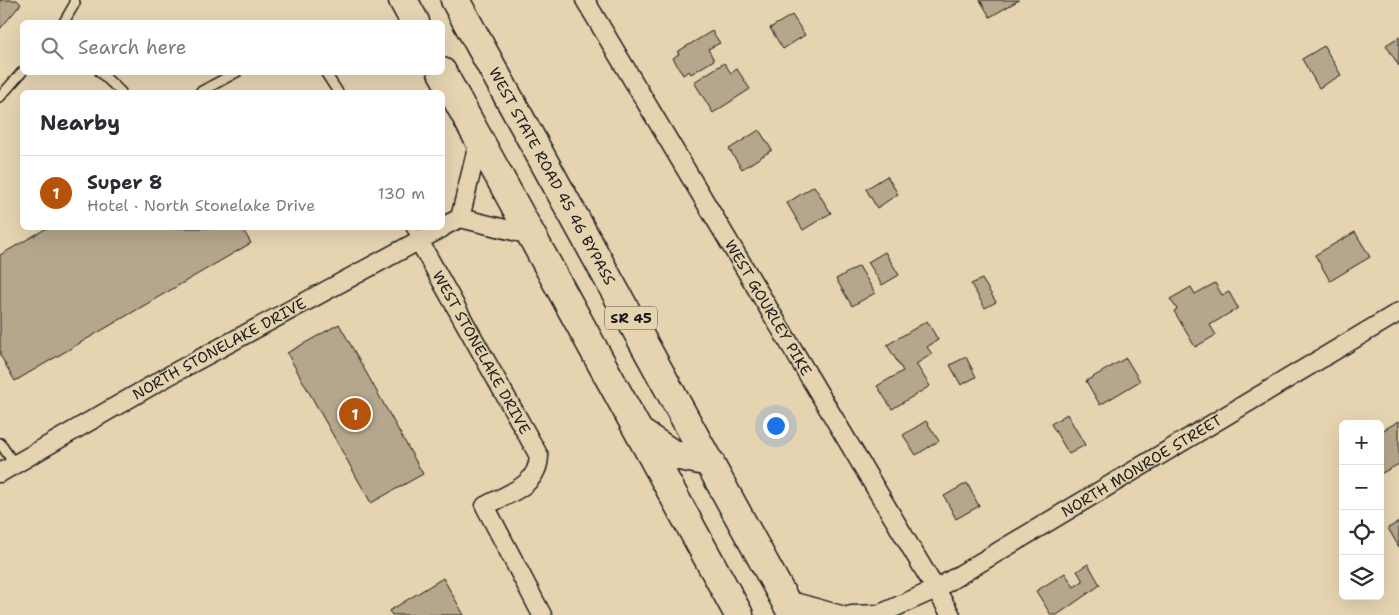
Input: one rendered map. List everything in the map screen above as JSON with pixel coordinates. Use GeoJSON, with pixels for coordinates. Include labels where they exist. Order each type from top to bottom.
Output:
{"type":"FeatureCollection","features":[{"type":"Feature","properties":{"kind":"highway"},"geometry":{"type":"LineString","coordinates":[[403,0],[414,20]]}},
{"type":"Feature","properties":{"kind":"highway","name":"WEST STATE ROAD 45 46 BYPASS"},"geometry":{"type":"LineString","coordinates":[[455,0],[789,607]]}},
{"type":"Feature","properties":{"kind":"highway","name":"SR 45"},"geometry":{"type":"LineString","coordinates":[[444,75],[739,615]]}},
{"type":"Feature","properties":{"kind":"highway"},"geometry":{"type":"LineString","coordinates":[[637,429],[674,455],[710,462]]}},
{"type":"Feature","properties":{"kind":"street","name":"WEST GOURLEY PIKE"},"geometry":{"type":"LineString","coordinates":[[585,0],[951,615]]}},
{"type":"Feature","properties":{"kind":"street"},"geometry":{"type":"LineString","coordinates":[[478,140],[460,218],[530,234]]}},
{"type":"Feature","properties":{"kind":"street","name":"NORTH STONELAKE DRIVE"},"geometry":{"type":"LineString","coordinates":[[445,226],[460,218]]}},
{"type":"Feature","properties":{"kind":"street","name":"NORTH STONELAKE DRIVE"},"geometry":{"type":"LineString","coordinates":[[8,469],[414,234],[430,230]]}},
{"type":"Feature","properties":{"kind":"street","name":"WEST STONELAKE DRIVE"},"geometry":{"type":"LineString","coordinates":[[414,234],[534,445],[538,456],[538,469],[534,477],[485,506],[542,615]]}},
{"type":"Feature","properties":{"kind":"street","name":"NORTH MONROE STREET"},"geometry":{"type":"LineString","coordinates":[[852,615],[880,615],[936,588],[1399,312]]}},
{"type":"Feature","properties":{"kind":"street"},"geometry":{"type":"LineString","coordinates":[[789,607],[841,615]]}},
{"type":"Feature","properties":{"kind":"lane"},"geometry":{"type":"LineString","coordinates":[[65,20],[75,4],[74,0]]}},
{"type":"Feature","properties":{"kind":"lane"},"geometry":{"type":"LineString","coordinates":[[0,97],[20,74]]}},
{"type":"Feature","properties":{"kind":"lane"},"geometry":{"type":"LineString","coordinates":[[103,75],[119,90]]}},
{"type":"Feature","properties":{"kind":"lane"},"geometry":{"type":"LineString","coordinates":[[204,90],[231,75]]}},
{"type":"Feature","properties":{"kind":"lane"},"geometry":{"type":"LineString","coordinates":[[327,75],[337,90]]}},
{"type":"Feature","properties":{"kind":"lane"},"geometry":{"type":"LineString","coordinates":[[0,443],[8,469]]}},
{"type":"Feature","properties":{"kind":"building"},"geometry":{"type":"Polygon","coordinates":[[[0,0],[17,0],[21,4],[0,29],[0,0]]]}},
{"type":"Feature","properties":{"kind":"building"},"geometry":{"type":"Polygon","coordinates":[[[980,0],[1019,0],[990,17],[980,0]]]}},
{"type":"Feature","properties":{"kind":"building"},"geometry":{"type":"Polygon","coordinates":[[[792,15],[805,35],[783,49],[770,28],[792,15]]]}},
{"type":"Feature","properties":{"kind":"building"},"geometry":{"type":"Polygon","coordinates":[[[712,31],[720,43],[708,49],[714,60],[691,74],[689,71],[683,75],[673,58],[679,54],[677,52],[712,31]]]}},
{"type":"Feature","properties":{"kind":"building"},"geometry":{"type":"Polygon","coordinates":[[[1399,37],[1399,66],[1386,45],[1399,37]]]}},
{"type":"Feature","properties":{"kind":"building"},"geometry":{"type":"Polygon","coordinates":[[[1324,46],[1341,75],[1319,88],[1302,59],[1324,46]]]}},
{"type":"Feature","properties":{"kind":"building"},"geometry":{"type":"Polygon","coordinates":[[[724,63],[731,73],[737,69],[750,89],[713,113],[694,82],[724,63]]]}},
{"type":"Feature","properties":{"kind":"building"},"geometry":{"type":"Polygon","coordinates":[[[759,130],[772,150],[742,169],[729,149],[759,130]]]}},
{"type":"Feature","properties":{"kind":"building"},"geometry":{"type":"Polygon","coordinates":[[[887,176],[898,194],[877,208],[866,189],[887,176]]]}},
{"type":"Feature","properties":{"kind":"building"},"geometry":{"type":"Polygon","coordinates":[[[814,186],[831,213],[803,230],[787,203],[814,186]]]}},
{"type":"Feature","properties":{"kind":"building"},"geometry":{"type":"Polygon","coordinates":[[[44,230],[243,230],[251,243],[15,381],[0,355],[0,255],[44,230]]]}},
{"type":"Feature","properties":{"kind":"building"},"geometry":{"type":"Polygon","coordinates":[[[1355,232],[1370,257],[1330,281],[1315,255],[1355,232]]]}},
{"type":"Feature","properties":{"kind":"building"},"geometry":{"type":"Polygon","coordinates":[[[885,252],[899,275],[882,285],[868,262],[885,252]]]}},
{"type":"Feature","properties":{"kind":"building"},"geometry":{"type":"Polygon","coordinates":[[[859,266],[875,293],[852,306],[836,279],[859,266]]]}},
{"type":"Feature","properties":{"kind":"building"},"geometry":{"type":"Polygon","coordinates":[[[982,279],[996,302],[985,308],[971,284],[982,279]]]}},
{"type":"Feature","properties":{"kind":"building"},"geometry":{"type":"Polygon","coordinates":[[[1215,283],[1222,295],[1229,292],[1238,308],[1210,325],[1216,335],[1195,347],[1174,311],[1177,309],[1170,299],[1191,287],[1195,294],[1215,283]]]}},
{"type":"Feature","properties":{"kind":"building"},"geometry":{"type":"Polygon","coordinates":[[[927,321],[938,340],[927,347],[932,354],[916,364],[930,386],[892,409],[877,386],[903,371],[887,345],[927,321]]]}},
{"type":"Feature","properties":{"kind":"building"},"geometry":{"type":"Polygon","coordinates":[[[339,324],[423,474],[371,503],[287,353],[339,324]]]}},
{"type":"Feature","properties":{"kind":"building"},"geometry":{"type":"Polygon","coordinates":[[[966,357],[976,377],[961,385],[950,365],[966,357]]]}},
{"type":"Feature","properties":{"kind":"building"},"geometry":{"type":"Polygon","coordinates":[[[1126,358],[1140,381],[1100,405],[1086,381],[1126,358]]]}},
{"type":"Feature","properties":{"kind":"building"},"geometry":{"type":"Polygon","coordinates":[[[1067,414],[1085,445],[1069,454],[1051,424],[1067,414]]]}},
{"type":"Feature","properties":{"kind":"building"},"geometry":{"type":"Polygon","coordinates":[[[926,421],[939,441],[916,455],[903,435],[926,421]]]}},
{"type":"Feature","properties":{"kind":"building"},"geometry":{"type":"Polygon","coordinates":[[[1399,421],[1399,464],[1384,472],[1384,465],[1384,430],[1399,421]]]}},
{"type":"Feature","properties":{"kind":"building"},"geometry":{"type":"Polygon","coordinates":[[[967,483],[979,506],[956,519],[944,496],[967,483]]]}},
{"type":"Feature","properties":{"kind":"building"},"geometry":{"type":"Polygon","coordinates":[[[1399,522],[1399,547],[1388,528],[1399,522]]]}},
{"type":"Feature","properties":{"kind":"building"},"geometry":{"type":"Polygon","coordinates":[[[1088,564],[1100,585],[1057,615],[1051,615],[1036,591],[1065,573],[1074,587],[1083,581],[1077,571],[1088,564]]]}},
{"type":"Feature","properties":{"kind":"building"},"geometry":{"type":"Polygon","coordinates":[[[443,578],[464,615],[392,615],[389,611],[443,578]]]}},
{"type":"Feature","properties":{"kind":"place","name":"Super 8"},"geometry":{"type":"Point","coordinates":[355,414]}}]}
